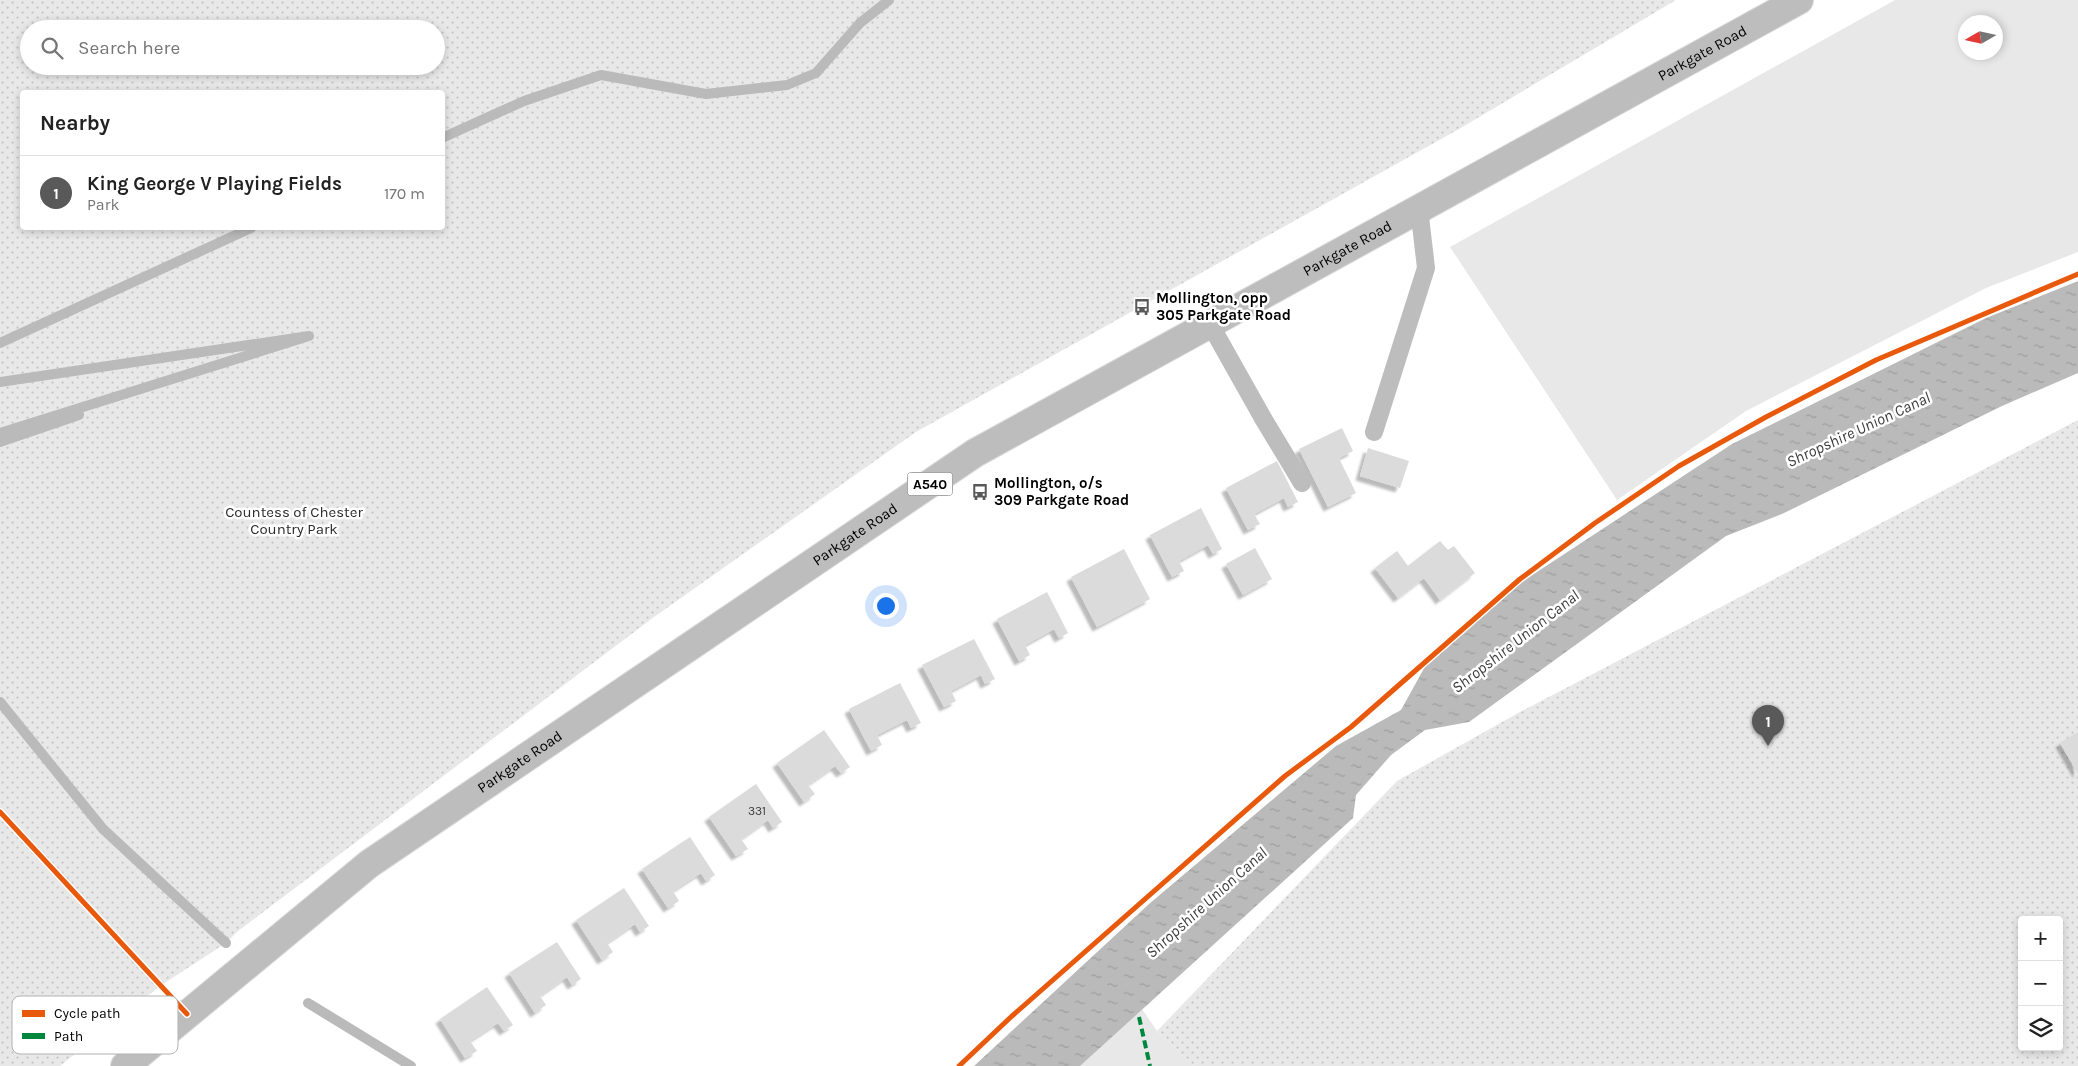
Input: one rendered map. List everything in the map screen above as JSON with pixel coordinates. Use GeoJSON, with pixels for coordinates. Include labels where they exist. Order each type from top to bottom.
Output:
{"type":"FeatureCollection","features":[{"type":"Feature","properties":{"kind":"main road","name":"Parkgate Road"},"geometry":{"type":"LineString","coordinates":[[178,1021],[369,864],[975,453],[1798,0]]}},
{"type":"Feature","properties":{"kind":"main road","name":"Parkgate Road"},"geometry":{"type":"LineString","coordinates":[[124,1066],[139,1054]]}},
{"type":"Feature","properties":{"kind":"lane"},"geometry":{"type":"LineString","coordinates":[[1374,432],[1426,268],[1419,208]]}},
{"type":"Feature","properties":{"kind":"lane"},"geometry":{"type":"LineString","coordinates":[[1210,324],[1302,483]]}},
{"type":"Feature","properties":{"kind":"green space","name":"Countess of Chester Country Park"},"geometry":{"type":"Polygon","coordinates":[[[0,0],[1676,0],[1459,129],[916,432],[654,617],[238,931],[226,943],[148,996],[12,996],[12,1054],[75,1054],[60,1066],[0,1066],[0,0]]]}},
{"type":"Feature","properties":{"kind":"green space"},"geometry":{"type":"Polygon","coordinates":[[[1895,0],[2078,0],[2078,252],[1986,288],[1746,411],[1617,500],[1450,247],[1895,0]]]}},
{"type":"Feature","properties":{"kind":"green space"},"geometry":{"type":"Polygon","coordinates":[[[2078,420],[2078,1066],[1194,1066],[1157,1031],[1397,781],[1520,712],[2078,420]]]}},
{"type":"Feature","properties":{"kind":"green space"},"geometry":{"type":"Polygon","coordinates":[[[1142,1009],[1157,1031],[1194,1066],[1080,1066],[1142,1009]]]}},
{"type":"Feature","properties":{"kind":"water","name":"Shropshire Union Canal"},"geometry":{"type":"Polygon","coordinates":[[[2078,281],[2078,373],[2002,406],[1782,514],[1726,536],[1469,722],[1425,730],[1391,755],[1356,795],[1353,818],[1080,1066],[974,1066],[1149,904],[1336,746],[1401,710],[1427,663],[1520,583],[1732,444],[1986,318],[2078,281]]]}},
{"type":"Feature","properties":{"kind":"building"},"geometry":{"type":"Polygon","coordinates":[[[1342,428],[1353,451],[1339,458],[1356,493],[1328,507],[1299,449],[1342,428]]]}},
{"type":"Feature","properties":{"kind":"building"},"geometry":{"type":"Polygon","coordinates":[[[1368,448],[1409,461],[1400,488],[1360,476],[1368,448]]]}},
{"type":"Feature","properties":{"kind":"building"},"geometry":{"type":"Polygon","coordinates":[[[1277,461],[1298,502],[1288,507],[1284,498],[1254,514],[1260,524],[1248,530],[1226,488],[1277,461]]]}},
{"type":"Feature","properties":{"kind":"building"},"geometry":{"type":"Polygon","coordinates":[[[1201,508],[1222,549],[1213,554],[1208,545],[1179,561],[1184,571],[1172,577],[1150,535],[1201,508]]]}},
{"type":"Feature","properties":{"kind":"building"},"geometry":{"type":"Polygon","coordinates":[[[1440,541],[1448,550],[1454,546],[1475,573],[1440,600],[1424,578],[1398,598],[1375,568],[1397,551],[1408,566],[1440,541]]]}},
{"type":"Feature","properties":{"kind":"building"},"geometry":{"type":"Polygon","coordinates":[[[1255,548],[1272,579],[1243,595],[1226,564],[1255,548]]]}},
{"type":"Feature","properties":{"kind":"building"},"geometry":{"type":"Polygon","coordinates":[[[1124,549],[1150,599],[1097,627],[1071,577],[1124,549]]]}},
{"type":"Feature","properties":{"kind":"building"},"geometry":{"type":"Polygon","coordinates":[[[1047,592],[1068,633],[1059,638],[1054,629],[1025,645],[1030,655],[1019,661],[997,619],[1047,592]]]}},
{"type":"Feature","properties":{"kind":"building"},"geometry":{"type":"Polygon","coordinates":[[[974,639],[995,679],[985,684],[981,675],[951,691],[956,701],[944,707],[922,665],[974,639]]]}},
{"type":"Feature","properties":{"kind":"building"},"geometry":{"type":"Polygon","coordinates":[[[900,683],[921,723],[911,728],[907,720],[877,735],[882,745],[871,751],[849,709],[900,683]]]}},
{"type":"Feature","properties":{"kind":"building"},"geometry":{"type":"Polygon","coordinates":[[[824,730],[850,767],[841,773],[835,766],[808,785],[815,794],[804,802],[777,763],[824,730]]]}},
{"type":"Feature","properties":{"kind":"building"},"geometry":{"type":"Polygon","coordinates":[[[2078,732],[2078,774],[2060,743],[2078,732]]]}},
{"type":"Feature","properties":{"kind":"building"},"geometry":{"type":"Polygon","coordinates":[[[756,784],[782,822],[773,828],[768,820],[741,839],[748,849],[736,856],[709,817],[756,784]]]}},
{"type":"Feature","properties":{"kind":"building"},"geometry":{"type":"Polygon","coordinates":[[[690,837],[715,875],[706,881],[701,873],[673,891],[679,901],[668,908],[642,869],[690,837]]]}},
{"type":"Feature","properties":{"kind":"building"},"geometry":{"type":"Polygon","coordinates":[[[624,888],[649,926],[640,932],[635,924],[607,943],[613,952],[602,960],[576,920],[624,888]]]}},
{"type":"Feature","properties":{"kind":"building"},"geometry":{"type":"Polygon","coordinates":[[[557,942],[581,979],[572,985],[567,977],[540,996],[546,1005],[535,1013],[509,973],[557,942]]]}},
{"type":"Feature","properties":{"kind":"building"},"geometry":{"type":"Polygon","coordinates":[[[487,987],[513,1025],[504,1031],[498,1023],[470,1041],[477,1051],[465,1058],[440,1019],[487,987]]]}},
{"type":"Feature","properties":{"kind":"waterway"},"geometry":{"type":"LineString","coordinates":[[445,137],[524,101],[601,75],[706,94],[787,85],[816,73],[860,23],[889,0]]}},
{"type":"Feature","properties":{"kind":"waterway"},"geometry":{"type":"LineString","coordinates":[[0,343],[247,230]]}},
{"type":"Feature","properties":{"kind":"waterway"},"geometry":{"type":"LineString","coordinates":[[0,382],[309,336],[0,433]]}},
{"type":"Feature","properties":{"kind":"waterway"},"geometry":{"type":"LineString","coordinates":[[0,442],[79,415]]}},
{"type":"Feature","properties":{"kind":"waterway"},"geometry":{"type":"LineString","coordinates":[[0,702],[103,829],[226,943]]}},
{"type":"Feature","properties":{"kind":"waterway"},"geometry":{"type":"LineString","coordinates":[[308,1003],[411,1066]]}},
{"type":"Feature","properties":{"kind":"marked path"},"geometry":{"type":"LineString","coordinates":[[1139,1017],[1150,1066]]}},
{"type":"Feature","properties":{"kind":"cycle path"},"geometry":{"type":"LineString","coordinates":[[959,1066],[1012,1016],[1285,776],[1351,727],[1520,579],[1595,523],[1679,466],[1766,417],[1876,360],[2078,274]]}},
{"type":"Feature","properties":{"kind":"cycle path"},"geometry":{"type":"LineString","coordinates":[[0,812],[170,996]]}},
{"type":"Feature","properties":{"kind":"cycle path"},"geometry":{"type":"LineString","coordinates":[[178,1004],[187,1014]]}},
{"type":"Feature","properties":{"kind":"place","name":"Mollington, opp 305 Parkgate Road"},"geometry":{"type":"Point","coordinates":[1142,307]}},
{"type":"Feature","properties":{"kind":"place","name":"Mollington, o/s 309 Parkgate Road"},"geometry":{"type":"Point","coordinates":[980,492]}},
{"type":"Feature","properties":{"kind":"place","name":"King George V Playing Fields"},"geometry":{"type":"Point","coordinates":[1768,746]}}]}
